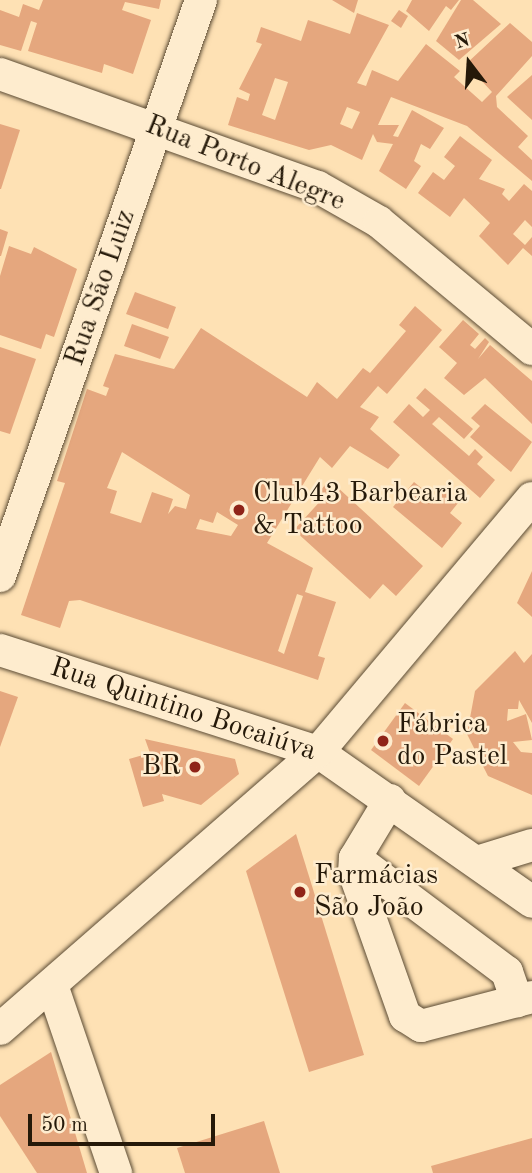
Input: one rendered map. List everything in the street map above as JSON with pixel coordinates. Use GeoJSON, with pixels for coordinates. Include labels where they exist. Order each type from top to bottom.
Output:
{"type":"FeatureCollection","features":[{"type":"Feature","properties":{"kind":"street","name":"Rua São Luiz"},"geometry":{"type":"LineString","coordinates":[[0,576],[201,0]]}},
{"type":"Feature","properties":{"kind":"street","name":"Rua Porto Alegre"},"geometry":{"type":"LineString","coordinates":[[0,74],[157,127],[318,187],[379,222],[532,349]]}},
{"type":"Feature","properties":{"kind":"street"},"geometry":{"type":"LineString","coordinates":[[0,1029],[318,752],[532,498]]}},
{"type":"Feature","properties":{"kind":"street","name":"Rua Quintino Bocaiúva"},"geometry":{"type":"LineString","coordinates":[[0,650],[318,752],[480,861],[532,902]]}},
{"type":"Feature","properties":{"kind":"street"},"geometry":{"type":"LineString","coordinates":[[355,858],[507,972],[525,999],[412,1024],[354,872],[355,858],[390,800]]}},
{"type":"Feature","properties":{"kind":"street"},"geometry":{"type":"LineString","coordinates":[[480,861],[532,845]]}},
{"type":"Feature","properties":{"kind":"street"},"geometry":{"type":"LineString","coordinates":[[52,985],[116,1173]]}},
{"type":"Feature","properties":{"kind":"building"},"geometry":{"type":"Polygon","coordinates":[[[43,0],[161,0],[159,9],[125,2],[122,10],[151,20],[133,74],[104,64],[102,73],[28,51],[37,23],[31,21],[21,51],[0,45],[0,10],[19,17],[23,4],[39,10],[43,0]]]}},
{"type":"Feature","properties":{"kind":"building"},"geometry":{"type":"Polygon","coordinates":[[[332,0],[358,0],[354,13],[332,0]]]}},
{"type":"Feature","properties":{"kind":"building"},"geometry":{"type":"Polygon","coordinates":[[[412,0],[459,0],[451,10],[446,6],[429,31],[406,11],[412,0]]]}},
{"type":"Feature","properties":{"kind":"building"},"geometry":{"type":"Polygon","coordinates":[[[461,0],[473,0],[501,24],[459,60],[436,41],[461,0]]]}},
{"type":"Feature","properties":{"kind":"building"},"geometry":{"type":"Polygon","coordinates":[[[399,10],[408,16],[401,28],[391,21],[399,10]]]}},
{"type":"Feature","properties":{"kind":"building"},"geometry":{"type":"Polygon","coordinates":[[[357,13],[389,25],[357,83],[366,86],[372,70],[398,81],[426,44],[460,71],[454,77],[482,102],[492,92],[466,64],[510,23],[532,42],[532,56],[496,96],[497,107],[528,136],[518,147],[532,160],[532,181],[467,126],[391,97],[378,125],[399,125],[393,136],[398,137],[412,110],[444,128],[430,149],[421,144],[414,161],[421,166],[406,189],[379,171],[393,144],[377,142],[373,134],[362,160],[331,145],[309,150],[228,125],[237,97],[248,101],[250,94],[239,89],[262,44],[256,42],[261,27],[301,41],[308,20],[350,34],[357,13]],[[275,78],[262,115],[275,120],[288,82],[275,78]],[[347,107],[340,124],[352,129],[360,112],[347,107]]]}},
{"type":"Feature","properties":{"kind":"building"},"geometry":{"type":"Polygon","coordinates":[[[532,75],[532,120],[507,97],[532,75]]]}},
{"type":"Feature","properties":{"kind":"building"},"geometry":{"type":"Polygon","coordinates":[[[0,124],[20,130],[1,189],[0,189],[0,124]]]}},
{"type":"Feature","properties":{"kind":"building"},"geometry":{"type":"Polygon","coordinates":[[[460,136],[492,160],[479,179],[505,189],[502,194],[509,201],[524,184],[532,191],[532,227],[525,220],[513,234],[525,245],[532,237],[532,256],[523,248],[508,265],[479,236],[490,223],[464,198],[450,217],[418,193],[433,172],[444,180],[455,166],[444,157],[460,136]]]}},
{"type":"Feature","properties":{"kind":"building"},"geometry":{"type":"Polygon","coordinates":[[[0,229],[8,232],[1,256],[0,256],[0,229]]]}},
{"type":"Feature","properties":{"kind":"building"},"geometry":{"type":"Polygon","coordinates":[[[9,246],[31,254],[34,247],[77,269],[54,337],[46,334],[41,349],[0,335],[0,276],[9,246]]]}},
{"type":"Feature","properties":{"kind":"building"},"geometry":{"type":"Polygon","coordinates":[[[135,292],[176,307],[168,329],[126,314],[135,292]]]}},
{"type":"Feature","properties":{"kind":"building"},"geometry":{"type":"Polygon","coordinates":[[[415,306],[442,330],[387,394],[378,386],[360,407],[379,417],[370,429],[400,455],[388,469],[350,446],[332,468],[320,457],[267,543],[313,568],[305,592],[336,602],[318,656],[325,658],[318,680],[80,600],[69,601],[60,628],[21,615],[65,483],[57,481],[87,389],[106,396],[109,388],[103,386],[115,354],[174,369],[201,328],[307,397],[317,382],[337,399],[363,368],[370,373],[406,331],[399,325],[415,306]],[[122,452],[107,488],[117,491],[110,513],[141,523],[152,492],[173,499],[168,514],[175,506],[186,509],[190,495],[122,452]],[[217,512],[213,523],[200,519],[196,529],[231,536],[238,525],[217,512]],[[297,594],[278,651],[284,654],[303,596],[297,594]]]}},
{"type":"Feature","properties":{"kind":"building"},"geometry":{"type":"Polygon","coordinates":[[[463,320],[479,334],[470,345],[475,349],[485,338],[489,342],[478,359],[490,345],[532,381],[532,424],[485,378],[464,395],[444,378],[457,363],[439,347],[463,320]]]}},
{"type":"Feature","properties":{"kind":"building"},"geometry":{"type":"Polygon","coordinates":[[[132,324],[169,337],[160,359],[124,346],[132,324]]]}},
{"type":"Feature","properties":{"kind":"building"},"geometry":{"type":"Polygon","coordinates":[[[0,347],[36,359],[10,434],[0,431],[0,347]]]}},
{"type":"Feature","properties":{"kind":"building"},"geometry":{"type":"Polygon","coordinates":[[[425,388],[473,429],[464,439],[439,417],[432,424],[469,456],[475,449],[483,457],[477,464],[495,480],[480,498],[393,422],[409,404],[423,417],[430,410],[416,398],[425,388]]]}},
{"type":"Feature","properties":{"kind":"building"},"geometry":{"type":"Polygon","coordinates":[[[485,404],[532,442],[511,472],[470,437],[480,426],[471,418],[485,404]]]}},
{"type":"Feature","properties":{"kind":"building"},"geometry":{"type":"Polygon","coordinates":[[[414,482],[435,499],[442,490],[458,503],[450,513],[462,523],[442,548],[393,507],[414,482]]]}},
{"type":"Feature","properties":{"kind":"building"},"geometry":{"type":"Polygon","coordinates":[[[326,484],[335,485],[423,566],[396,596],[383,584],[370,599],[294,530],[324,497],[319,492],[326,484]]]}},
{"type":"Feature","properties":{"kind":"building"},"geometry":{"type":"Polygon","coordinates":[[[532,571],[532,617],[517,603],[532,571]]]}},
{"type":"Feature","properties":{"kind":"building"},"geometry":{"type":"Polygon","coordinates":[[[515,651],[524,663],[532,654],[532,723],[519,700],[518,709],[508,709],[507,721],[526,714],[532,740],[513,742],[521,752],[532,753],[532,795],[488,776],[467,734],[475,691],[515,651]]]}},
{"type":"Feature","properties":{"kind":"building"},"geometry":{"type":"Polygon","coordinates":[[[0,691],[18,697],[0,747],[0,691]]]}},
{"type":"Feature","properties":{"kind":"building"},"geometry":{"type":"Polygon","coordinates":[[[405,703],[453,739],[419,786],[371,750],[405,703]]]}},
{"type":"Feature","properties":{"kind":"building","name":"BR"},"geometry":{"type":"Polygon","coordinates":[[[145,739],[235,759],[239,774],[201,805],[162,794],[164,801],[143,807],[129,759],[150,753],[145,739]]]}},
{"type":"Feature","properties":{"kind":"building"},"geometry":{"type":"Polygon","coordinates":[[[296,834],[364,1055],[309,1072],[246,871],[296,834]]]}},
{"type":"Feature","properties":{"kind":"building"},"geometry":{"type":"Polygon","coordinates":[[[51,1052],[87,1173],[37,1173],[0,1116],[0,1085],[51,1052]]]}},
{"type":"Feature","properties":{"kind":"building"},"geometry":{"type":"Polygon","coordinates":[[[264,1121],[280,1173],[185,1173],[177,1148],[264,1121]]]}},
{"type":"Feature","properties":{"kind":"building"},"geometry":{"type":"Polygon","coordinates":[[[532,1138],[532,1173],[433,1173],[431,1166],[532,1138]]]}},
{"type":"Feature","properties":{"kind":"place","name":"Club43 Barbearia & Tattoo"},"geometry":{"type":"Point","coordinates":[239,510]}},
{"type":"Feature","properties":{"kind":"place","name":"Fábrica do Pastel"},"geometry":{"type":"Point","coordinates":[383,741]}},
{"type":"Feature","properties":{"kind":"place","name":"BR"},"geometry":{"type":"Point","coordinates":[195,767]}},
{"type":"Feature","properties":{"kind":"place","name":"Farmácias São João"},"geometry":{"type":"Point","coordinates":[300,892]}}]}
